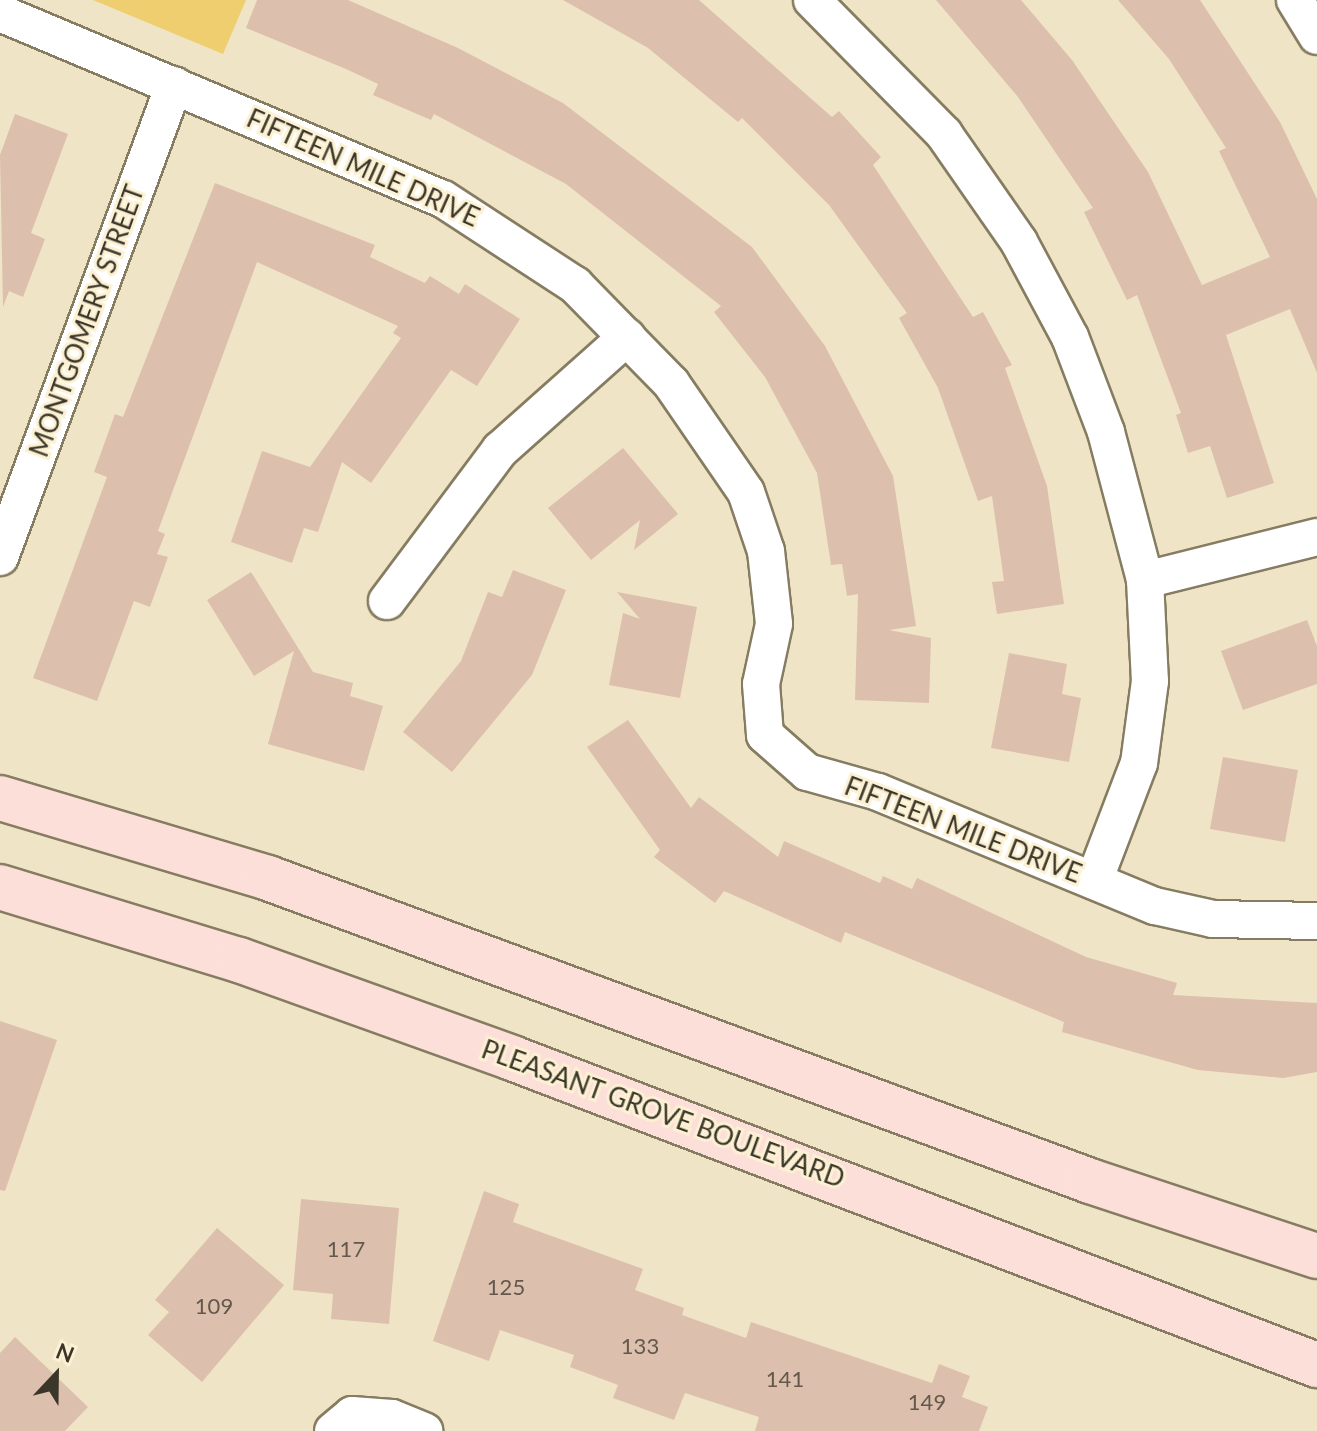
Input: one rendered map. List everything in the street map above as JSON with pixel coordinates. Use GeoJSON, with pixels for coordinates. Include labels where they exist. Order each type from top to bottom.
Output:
{"type":"FeatureCollection","features":[{"type":"Feature","properties":{"kind":"main road"},"geometry":{"type":"LineString","coordinates":[[0,798],[268,878],[1090,1181],[1317,1256]]}},
{"type":"Feature","properties":{"kind":"main road","name":"PLEASANT GROVE BOULEVARD"},"geometry":{"type":"LineString","coordinates":[[0,887],[239,960],[469,1042],[1317,1365]]}},
{"type":"Feature","properties":{"kind":"street"},"geometry":{"type":"LineString","coordinates":[[812,0],[944,134],[1019,242],[1070,337],[1106,432],[1145,580],[1147,720],[1127,802],[1094,881]]}},
{"type":"Feature","properties":{"kind":"street"},"geometry":{"type":"LineString","coordinates":[[1295,0],[1317,36]]}},
{"type":"Feature","properties":{"kind":"street","name":"FIFTEEN MILE DRIVE"},"geometry":{"type":"LineString","coordinates":[[0,13],[443,199],[575,285],[627,337],[713,436],[746,492],[766,551],[774,624],[761,684],[765,735],[807,772],[878,792],[1094,881],[1213,919],[1317,921]]}},
{"type":"Feature","properties":{"kind":"street","name":"MONTGOMERY STREET"},"geometry":{"type":"LineString","coordinates":[[0,557],[174,85]]}},
{"type":"Feature","properties":{"kind":"street"},"geometry":{"type":"LineString","coordinates":[[387,601],[500,450],[627,337]]}},
{"type":"Feature","properties":{"kind":"street"},"geometry":{"type":"LineString","coordinates":[[1145,580],[1317,537]]}},
{"type":"Feature","properties":{"kind":"street"},"geometry":{"type":"LineString","coordinates":[[333,1431],[352,1415],[392,1418],[425,1431]]}},
{"type":"Feature","properties":{"kind":"shaded area"},"geometry":{"type":"Polygon","coordinates":[[[93,0],[246,0],[223,54],[93,0]]]}},
{"type":"Feature","properties":{"kind":"building"},"geometry":{"type":"Polygon","coordinates":[[[257,0],[348,0],[458,48],[563,103],[752,247],[825,346],[893,476],[916,626],[889,630],[931,638],[929,703],[855,700],[858,594],[847,596],[842,564],[831,565],[817,473],[765,377],[714,312],[721,306],[566,184],[434,114],[431,120],[373,95],[378,84],[246,28],[257,0]]]}},
{"type":"Feature","properties":{"kind":"building"},"geometry":{"type":"Polygon","coordinates":[[[563,0],[699,0],[832,117],[839,111],[881,157],[873,165],[973,317],[983,312],[1012,365],[1005,368],[1047,486],[1064,604],[997,614],[992,582],[1004,581],[992,496],[978,501],[938,388],[899,318],[907,313],[829,205],[742,118],[738,122],[648,48],[563,0]]]}},
{"type":"Feature","properties":{"kind":"building"},"geometry":{"type":"Polygon","coordinates":[[[936,0],[1021,0],[1072,60],[1148,172],[1202,285],[1270,257],[1219,151],[1226,148],[1169,59],[1118,0],[1200,0],[1280,122],[1317,199],[1317,373],[1290,309],[1226,335],[1274,483],[1227,498],[1210,446],[1188,453],[1176,415],[1181,413],[1137,295],[1127,300],[1084,212],[1093,208],[1018,97],[936,0]]]}},
{"type":"Feature","properties":{"kind":"building"},"geometry":{"type":"Polygon","coordinates":[[[15,114],[68,134],[31,233],[45,239],[23,297],[9,291],[3,307],[0,155],[15,114]]]}},
{"type":"Feature","properties":{"kind":"building"},"geometry":{"type":"Polygon","coordinates":[[[215,183],[375,245],[370,257],[425,283],[430,276],[459,294],[465,284],[520,319],[477,386],[451,370],[371,483],[342,462],[318,532],[304,528],[292,563],[231,542],[262,451],[310,467],[401,338],[393,333],[398,326],[257,262],[158,531],[165,534],[157,554],[168,557],[150,607],[134,601],[97,701],[33,678],[107,477],[94,472],[115,414],[123,417],[215,183]]]}},
{"type":"Feature","properties":{"kind":"building"},"geometry":{"type":"Polygon","coordinates":[[[623,448],[678,514],[634,550],[640,520],[591,560],[548,508],[623,448]]]}},
{"type":"Feature","properties":{"kind":"building"},"geometry":{"type":"Polygon","coordinates":[[[513,570],[566,590],[532,675],[452,772],[403,732],[461,661],[488,592],[502,597],[513,570]]]}},
{"type":"Feature","properties":{"kind":"building"},"geometry":{"type":"Polygon","coordinates":[[[251,572],[313,672],[353,683],[350,696],[383,706],[364,771],[268,744],[294,651],[254,676],[207,600],[251,572]]]}},
{"type":"Feature","properties":{"kind":"building"},"geometry":{"type":"Polygon","coordinates":[[[617,592],[697,607],[680,698],[609,685],[623,613],[640,619],[617,592]]]}},
{"type":"Feature","properties":{"kind":"building"},"geometry":{"type":"Polygon","coordinates":[[[1307,620],[1317,646],[1317,684],[1243,710],[1221,651],[1307,620]]]}},
{"type":"Feature","properties":{"kind":"building"},"geometry":{"type":"Polygon","coordinates":[[[1009,653],[1067,664],[1062,694],[1081,698],[1069,762],[991,748],[1009,653]]]}},
{"type":"Feature","properties":{"kind":"building"},"geometry":{"type":"Polygon","coordinates":[[[628,720],[691,808],[699,797],[778,857],[784,841],[880,883],[883,876],[912,889],[917,878],[1086,957],[1177,983],[1173,995],[1317,1003],[1317,1072],[1283,1078],[1198,1070],[1062,1032],[1064,1022],[845,932],[841,943],[724,891],[715,903],[654,857],[660,850],[587,747],[628,720]]]}},
{"type":"Feature","properties":{"kind":"building"},"geometry":{"type":"Polygon","coordinates":[[[1223,757],[1298,770],[1285,842],[1210,829],[1223,757]]]}},
{"type":"Feature","properties":{"kind":"building"},"geometry":{"type":"Polygon","coordinates":[[[0,1021],[57,1040],[5,1191],[0,1190],[0,1021]]]}},
{"type":"Feature","properties":{"kind":"building"},"geometry":{"type":"Polygon","coordinates":[[[484,1191],[519,1204],[513,1222],[643,1269],[635,1290],[684,1308],[682,1315],[746,1338],[751,1322],[932,1383],[939,1364],[970,1376],[962,1397],[988,1407],[979,1431],[755,1431],[759,1417],[685,1393],[674,1420],[613,1398],[618,1385],[570,1367],[574,1355],[500,1330],[489,1361],[433,1341],[484,1191]]]}},
{"type":"Feature","properties":{"kind":"building"},"geometry":{"type":"Polygon","coordinates":[[[301,1199],[399,1208],[389,1324],[331,1319],[333,1294],[293,1290],[301,1199]]]}},
{"type":"Feature","properties":{"kind":"building"},"geometry":{"type":"Polygon","coordinates":[[[217,1228],[284,1285],[202,1382],[148,1335],[169,1312],[155,1300],[217,1228]]]}},
{"type":"Feature","properties":{"kind":"building"},"geometry":{"type":"Polygon","coordinates":[[[15,1337],[88,1407],[65,1431],[0,1431],[0,1353],[15,1337]]]}}]}
